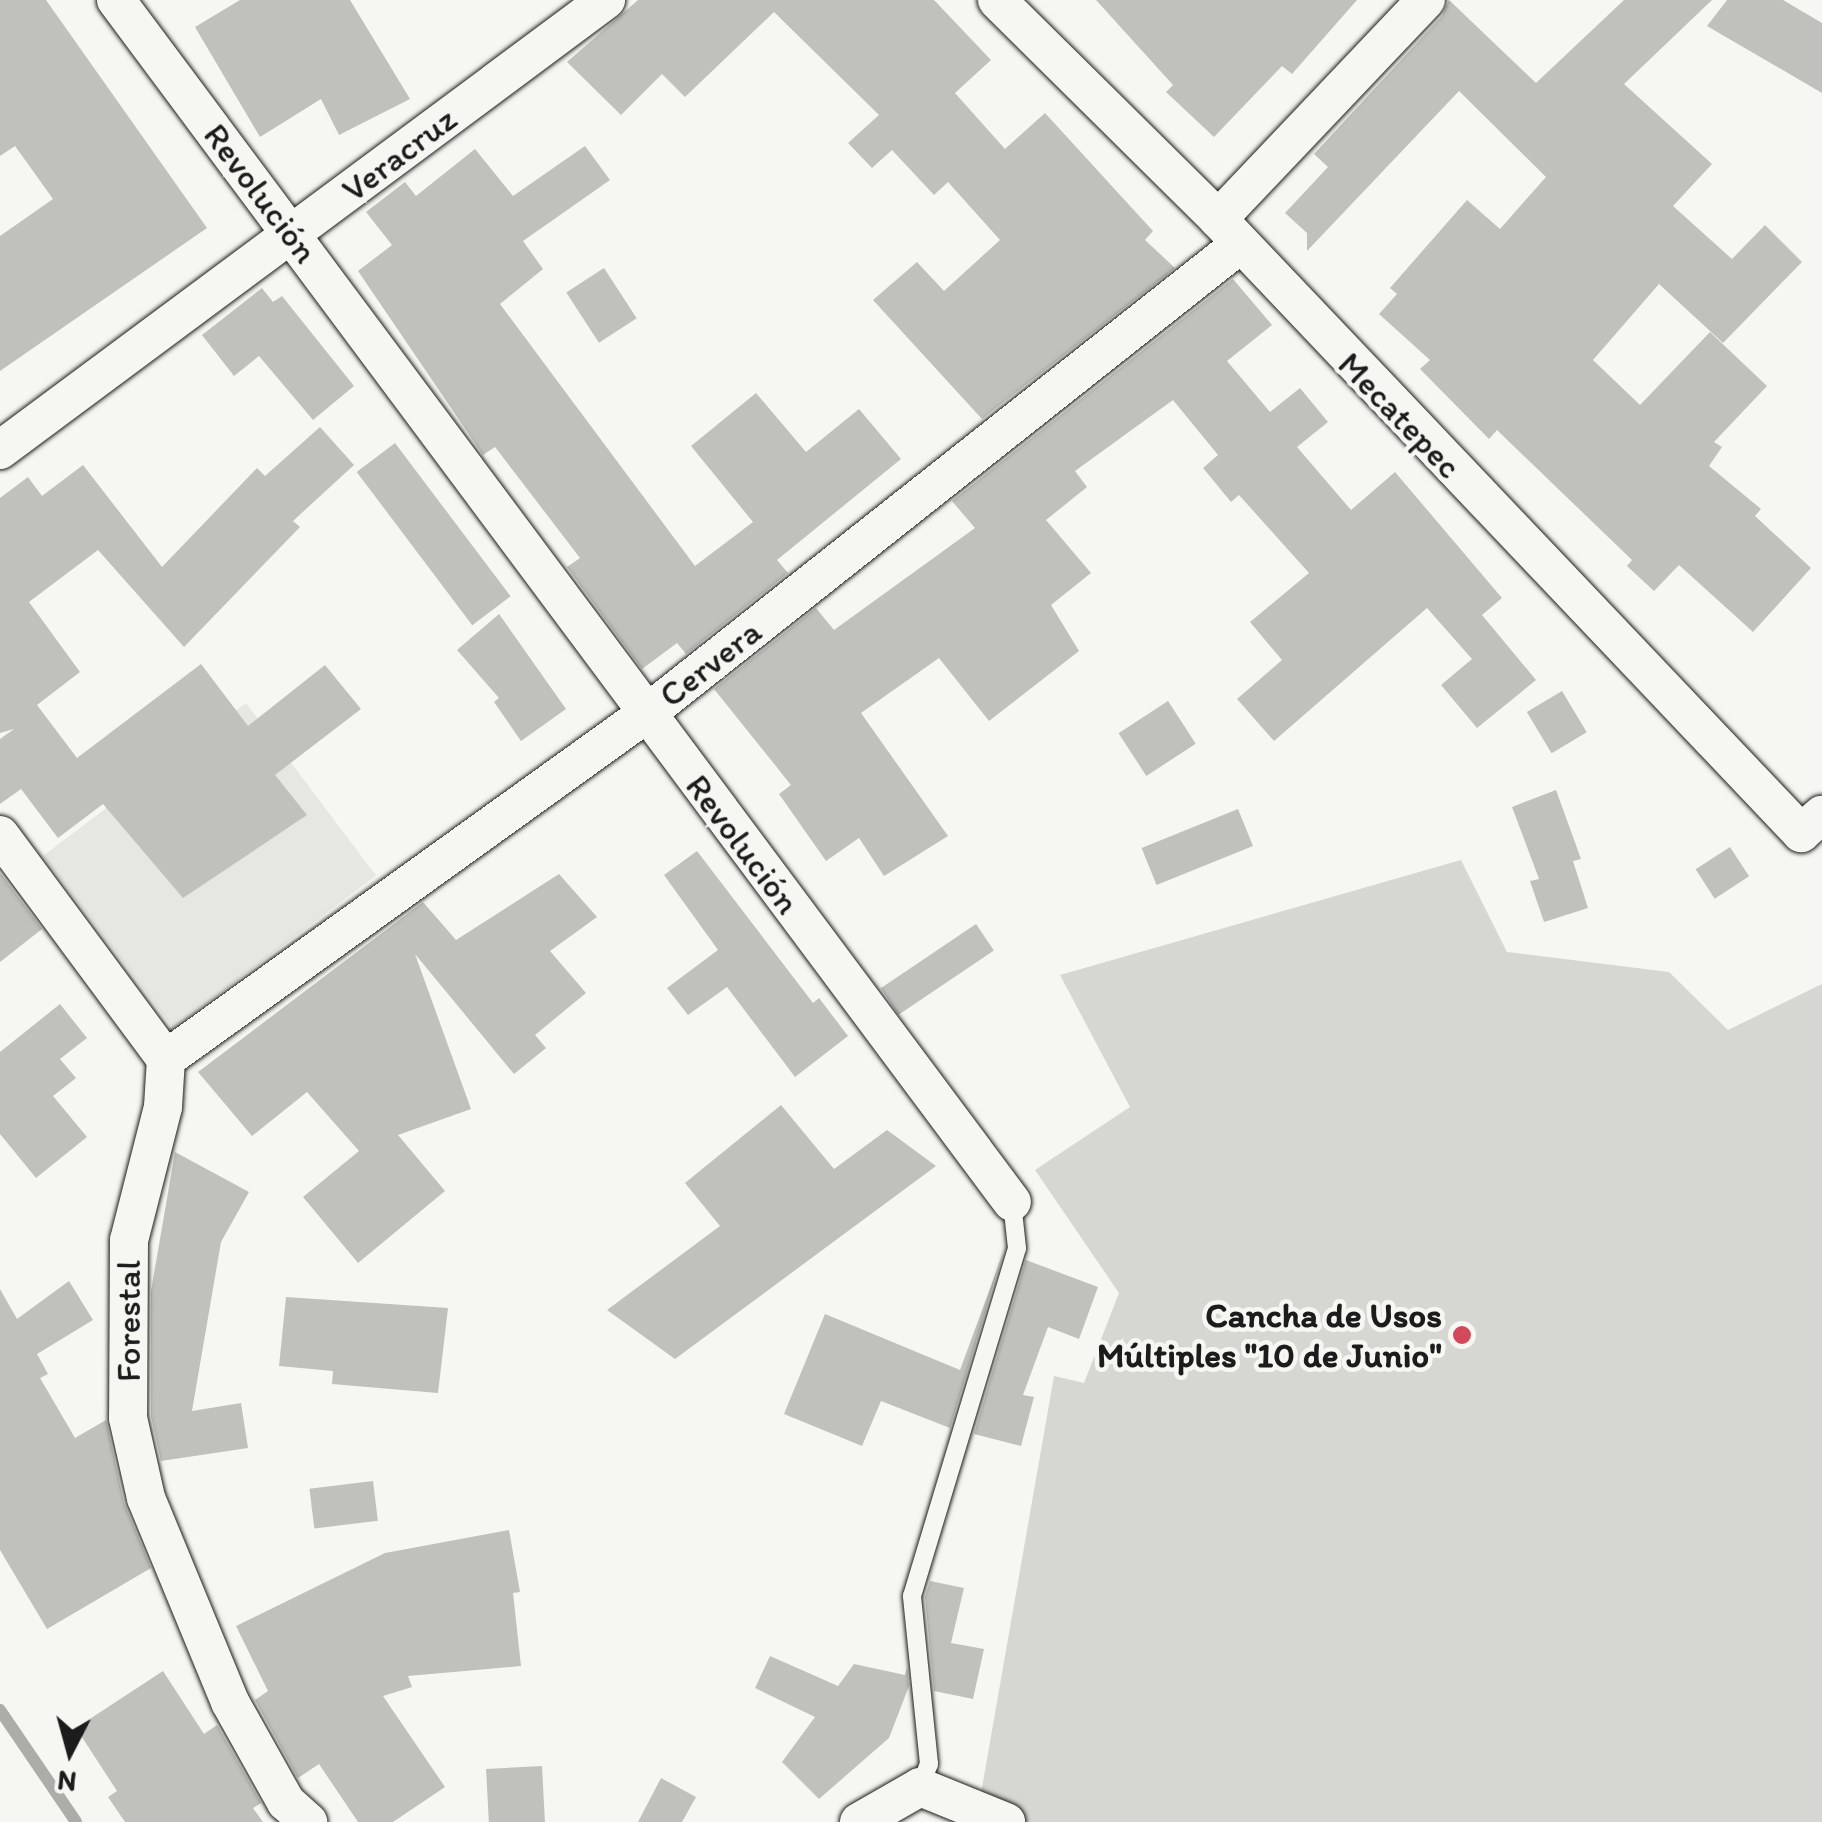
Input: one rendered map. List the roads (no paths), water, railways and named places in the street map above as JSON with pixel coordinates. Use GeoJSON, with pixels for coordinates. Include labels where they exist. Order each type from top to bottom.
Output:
{"type":"FeatureCollection","features":[{"type":"Feature","properties":{"kind":"street","name":"Revolución"},"geometry":{"type":"LineString","coordinates":[[116,0],[1012,1202]]}},
{"type":"Feature","properties":{"kind":"street","name":"Veracruz"},"geometry":{"type":"LineString","coordinates":[[0,450],[606,0]]}},
{"type":"Feature","properties":{"kind":"street","name":"Mecatepec"},"geometry":{"type":"LineString","coordinates":[[997,0],[1811,824]]}},
{"type":"Feature","properties":{"kind":"street","name":"Cervera"},"geometry":{"type":"LineString","coordinates":[[166,1060],[646,714],[1228,232],[1426,0]]}},
{"type":"Feature","properties":{"kind":"street"},"geometry":{"type":"LineString","coordinates":[[0,835],[166,1060]]}},
{"type":"Feature","properties":{"kind":"street","name":"Forestal"},"geometry":{"type":"LineString","coordinates":[[166,1060],[163,1107],[129,1240],[128,1418],[146,1498],[230,1702],[286,1802],[308,1822]]}},
{"type":"Feature","properties":{"kind":"street"},"geometry":{"type":"LineString","coordinates":[[859,1822],[920,1787],[1006,1822]]}},
{"type":"Feature","properties":{"kind":"lane","name":"Revolución"},"geometry":{"type":"LineString","coordinates":[[920,1787],[929,1764],[912,1596],[1017,1248],[1012,1202]]}},
{"type":"Feature","properties":{"kind":"waterway"},"geometry":{"type":"LineString","coordinates":[[0,1710],[76,1822]]}},
{"type":"Feature","properties":{"kind":"place","name":"Cancha de Usos Múltiples \"10 de Junio\""},"geometry":{"type":"Point","coordinates":[1462,1335]}}]}
